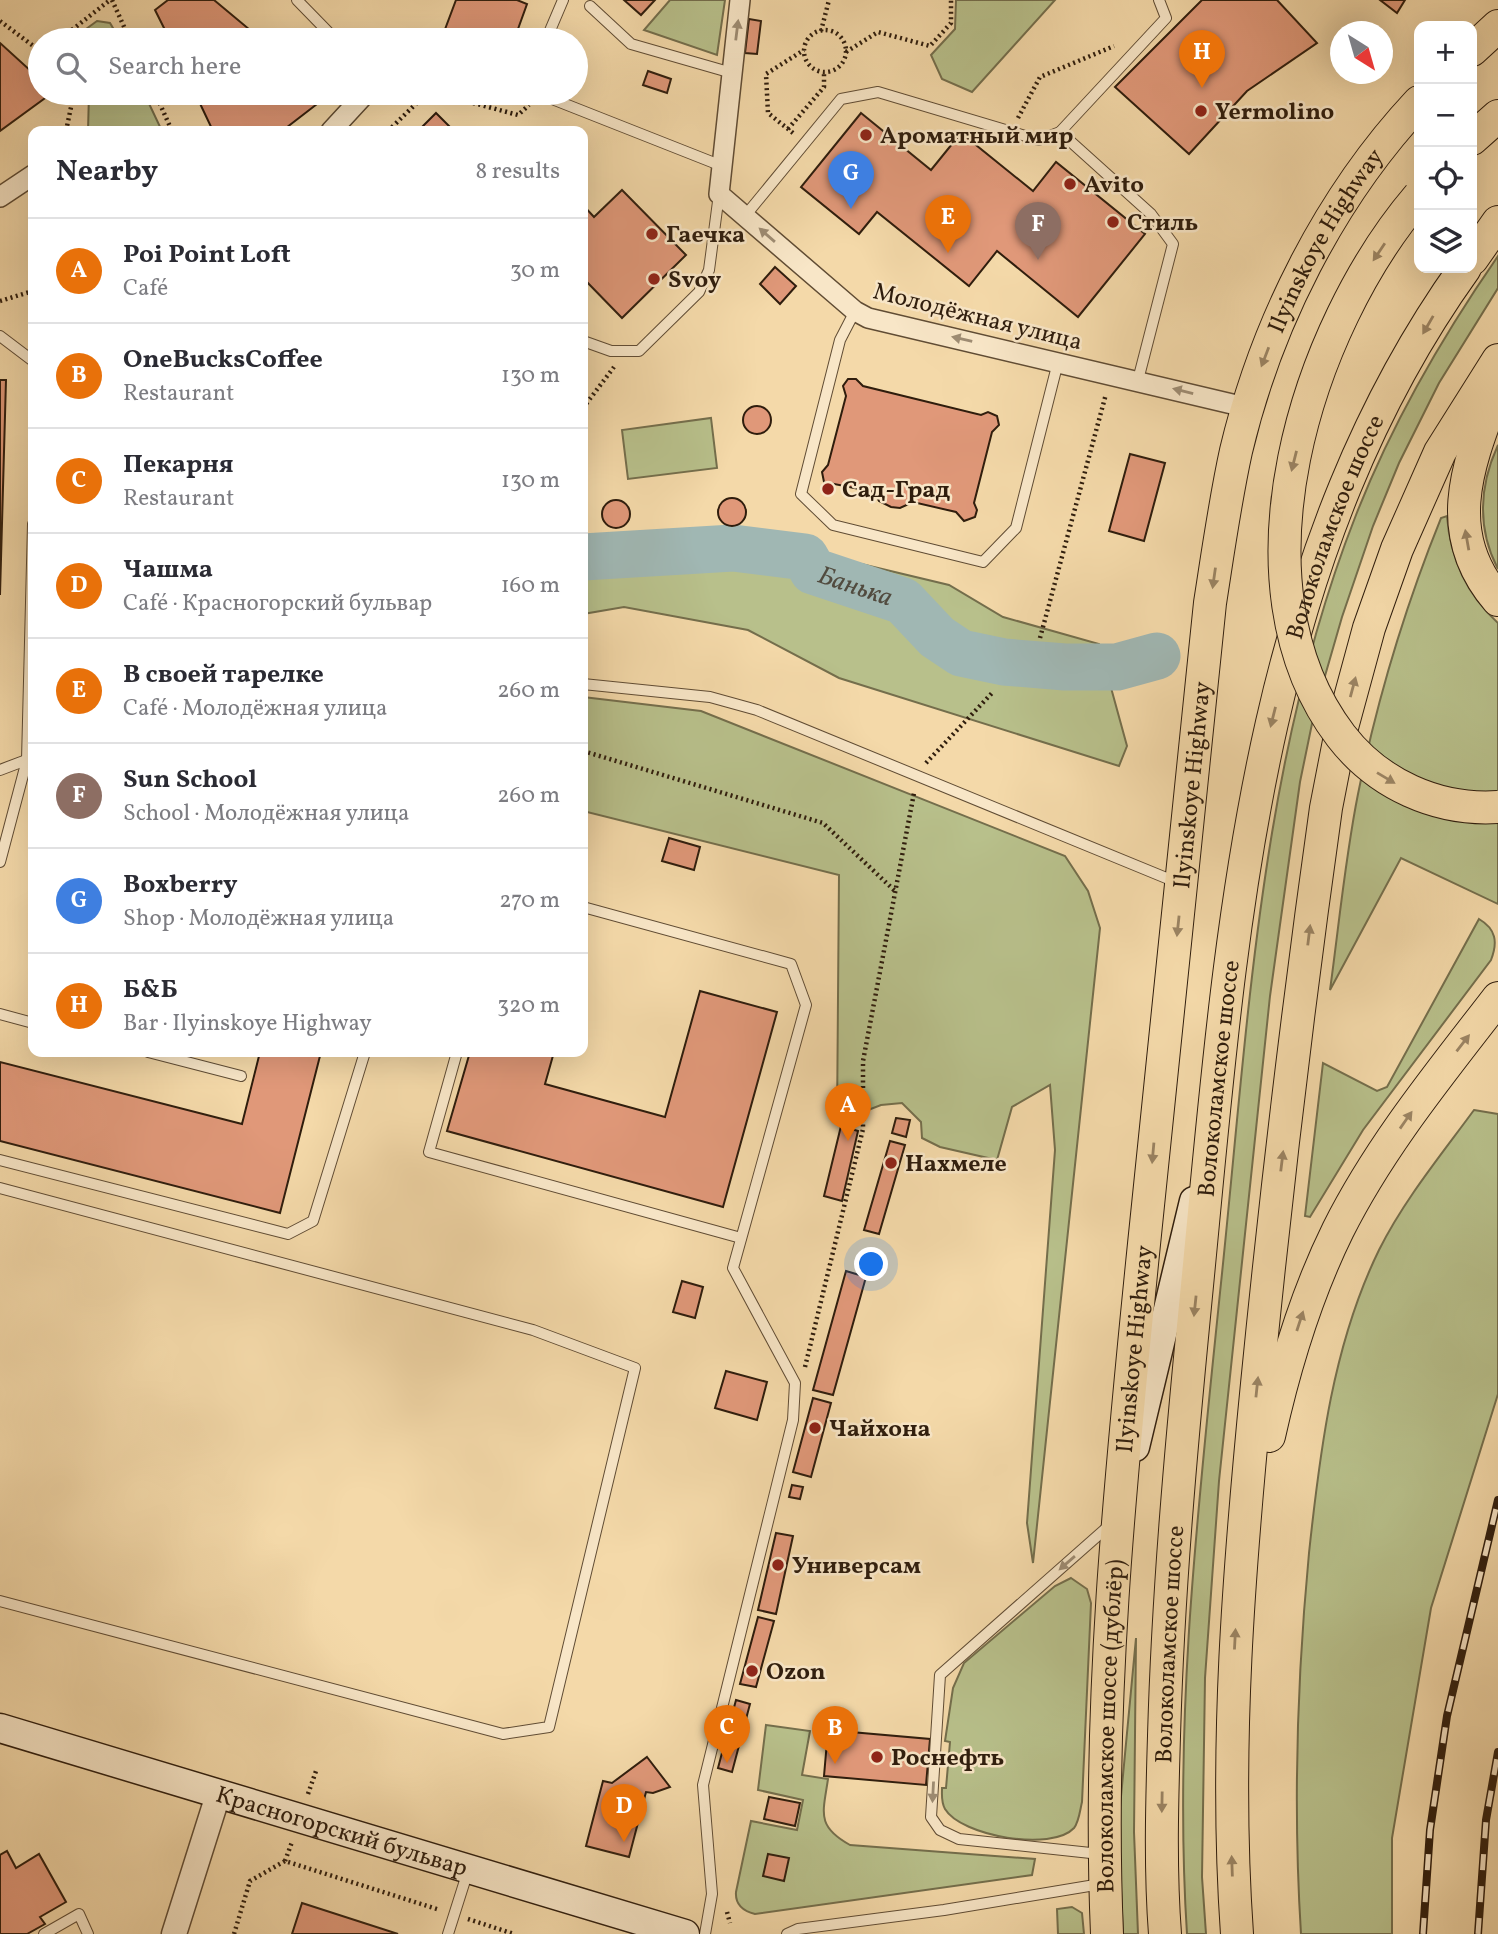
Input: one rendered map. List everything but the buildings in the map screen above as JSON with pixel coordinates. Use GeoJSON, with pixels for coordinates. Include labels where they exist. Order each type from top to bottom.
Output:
{"type":"FeatureCollection","features":[{"type":"Feature","properties":{"kind":"main road"},"geometry":{"type":"LineString","coordinates":[[1477,45],[1498,26]]}},
{"type":"Feature","properties":{"kind":"main road","name":"Ilyinskoye Highway"},"geometry":{"type":"LineString","coordinates":[[1118,1518],[1210,603],[1237,449],[1286,302],[1339,209],[1399,124],[1414,108]]}},
{"type":"Feature","properties":{"kind":"main road"},"geometry":{"type":"LineString","coordinates":[[1477,135],[1498,116]]}},
{"type":"Feature","properties":{"kind":"main road"},"geometry":{"type":"LineString","coordinates":[[1414,204],[1357,285],[1320,363],[1292,470],[1286,540],[1287,594],[1295,642],[1307,680],[1328,719],[1354,753],[1379,775],[1412,793],[1451,805],[1498,807]]}},
{"type":"Feature","properties":{"kind":"main road"},"geometry":{"type":"LineString","coordinates":[[1477,252],[1498,222]]}},
{"type":"Feature","properties":{"kind":"main road","name":"Волоколамское шоссе"},"geometry":{"type":"LineString","coordinates":[[1165,1934],[1161,1873],[1166,1668],[1178,1480],[1215,1116],[1243,877],[1259,774],[1308,591],[1337,506],[1407,362],[1462,273]]}},
{"type":"Feature","properties":{"kind":"main road"},"geometry":{"type":"LineString","coordinates":[[1237,1934],[1232,1865],[1232,1722],[1238,1577],[1268,1279],[1309,933],[1341,731],[1369,628],[1397,549],[1440,452],[1498,360]]}},
{"type":"Feature","properties":{"kind":"main road"},"geometry":{"type":"LineString","coordinates":[[1498,385],[1470,460],[1464,492],[1464,519],[1468,548],[1476,569],[1498,600]]}},
{"type":"Feature","properties":{"kind":"main road"},"geometry":{"type":"LineString","coordinates":[[1238,1577],[1282,1379],[1307,1299],[1339,1229],[1378,1160],[1498,998]]}},
{"type":"Feature","properties":{"kind":"main road"},"geometry":{"type":"LineString","coordinates":[[1118,1518],[1215,1116]]}},
{"type":"Feature","properties":{"kind":"main road","name":"Волоколамское шоссе (дублёр)"},"geometry":{"type":"LineString","coordinates":[[1107,1934],[1104,1869],[1107,1696],[1118,1518]]}},
{"type":"Feature","properties":{"kind":"main road","name":"Красногорский бульвар"},"geometry":{"type":"LineString","coordinates":[[0,1728],[468,1869],[646,1928],[685,1934]]}},
{"type":"Feature","properties":{"kind":"street"},"geometry":{"type":"LineString","coordinates":[[719,194],[740,0]]}},
{"type":"Feature","properties":{"kind":"street"},"geometry":{"type":"LineString","coordinates":[[336,126],[355,105]]}},
{"type":"Feature","properties":{"kind":"street"},"geometry":{"type":"LineString","coordinates":[[0,197],[28,178]]}},
{"type":"Feature","properties":{"kind":"street","name":"Молодёжная улица"},"geometry":{"type":"LineString","coordinates":[[719,194],[855,311],[868,318],[1112,373],[1249,408]]}},
{"type":"Feature","properties":{"kind":"street"},"geometry":{"type":"LineString","coordinates":[[174,1934],[218,1795]]}},
{"type":"Feature","properties":{"kind":"lane"},"geometry":{"type":"LineString","coordinates":[[297,0],[324,28]]}},
{"type":"Feature","properties":{"kind":"lane"},"geometry":{"type":"LineString","coordinates":[[551,28],[563,0]]}},
{"type":"Feature","properties":{"kind":"lane"},"geometry":{"type":"LineString","coordinates":[[745,216],[841,99],[878,92],[1039,139],[1060,132],[1166,18],[1159,0]]}},
{"type":"Feature","properties":{"kind":"lane"},"geometry":{"type":"LineString","coordinates":[[590,6],[631,44],[732,73]]}},
{"type":"Feature","properties":{"kind":"lane"},"geometry":{"type":"LineString","coordinates":[[566,105],[722,166]]}},
{"type":"Feature","properties":{"kind":"lane"},"geometry":{"type":"LineString","coordinates":[[1060,132],[1151,214],[1173,243],[1138,380]]}},
{"type":"Feature","properties":{"kind":"lane"},"geometry":{"type":"LineString","coordinates":[[588,342],[617,351],[639,351],[699,292],[709,270],[719,194]]}},
{"type":"Feature","properties":{"kind":"lane"},"geometry":{"type":"LineString","coordinates":[[855,311],[840,341],[802,494],[833,525],[970,559],[983,562],[1016,528],[1058,361]]}},
{"type":"Feature","properties":{"kind":"lane"},"geometry":{"type":"LineString","coordinates":[[0,336],[28,357]]}},
{"type":"Feature","properties":{"kind":"lane"},"geometry":{"type":"LineString","coordinates":[[588,685],[722,700],[757,710],[1182,885]]}},
{"type":"Feature","properties":{"kind":"lane"},"geometry":{"type":"LineString","coordinates":[[0,770],[28,760]]}},
{"type":"Feature","properties":{"kind":"lane"},"geometry":{"type":"LineString","coordinates":[[0,862],[28,766]]}},
{"type":"Feature","properties":{"kind":"lane"},"geometry":{"type":"LineString","coordinates":[[588,908],[791,964],[806,1005],[733,1268],[794,1383],[793,1420],[703,1785],[712,1894],[705,1934]]}},
{"type":"Feature","properties":{"kind":"lane"},"geometry":{"type":"LineString","coordinates":[[0,1014],[28,1022]]}},
{"type":"Feature","properties":{"kind":"lane"},"geometry":{"type":"LineString","coordinates":[[167,1057],[241,1076]]}},
{"type":"Feature","properties":{"kind":"lane"},"geometry":{"type":"LineString","coordinates":[[0,1160],[288,1234],[313,1221],[363,1057]]}},
{"type":"Feature","properties":{"kind":"lane"},"geometry":{"type":"LineString","coordinates":[[456,1057],[429,1152],[741,1238]]}},
{"type":"Feature","properties":{"kind":"lane"},"geometry":{"type":"LineString","coordinates":[[0,1188],[533,1330],[635,1368],[549,1727],[503,1734],[0,1601]]}},
{"type":"Feature","properties":{"kind":"lane"},"geometry":{"type":"LineString","coordinates":[[1104,1869],[959,1839],[940,1830],[931,1817],[940,1675],[1118,1518]]}},
{"type":"Feature","properties":{"kind":"lane"},"geometry":{"type":"LineString","coordinates":[[448,1934],[468,1869]]}},
{"type":"Feature","properties":{"kind":"lane"},"geometry":{"type":"LineString","coordinates":[[787,1934],[797,1929],[944,1910],[1104,1869]]}},
{"type":"Feature","properties":{"kind":"lane"},"geometry":{"type":"LineString","coordinates":[[44,1934],[79,1914],[88,1934]]}},
{"type":"Feature","properties":{"kind":"path"},"geometry":{"type":"LineString","coordinates":[[75,28],[111,0],[125,28]]}},
{"type":"Feature","properties":{"kind":"path"},"geometry":{"type":"LineString","coordinates":[[821,31],[829,0]]}},
{"type":"Feature","properties":{"kind":"path"},"geometry":{"type":"LineString","coordinates":[[804,50],[809,66],[824,73],[839,67],[846,52],[878,32],[930,46],[951,23],[951,0]]}},
{"type":"Feature","properties":{"kind":"path"},"geometry":{"type":"LineString","coordinates":[[0,21],[28,42]]}},
{"type":"Feature","properties":{"kind":"path"},"geometry":{"type":"LineString","coordinates":[[1011,131],[1040,77],[1157,28]]}},
{"type":"Feature","properties":{"kind":"path"},"geometry":{"type":"LineString","coordinates":[[805,142],[768,113],[766,74],[804,50],[810,36],[821,31],[834,32],[841,37],[846,52]]}},
{"type":"Feature","properties":{"kind":"path"},"geometry":{"type":"LineString","coordinates":[[788,129],[824,86],[824,73]]}},
{"type":"Feature","properties":{"kind":"path"},"geometry":{"type":"LineString","coordinates":[[66,126],[71,105]]}},
{"type":"Feature","properties":{"kind":"path"},"geometry":{"type":"LineString","coordinates":[[160,105],[170,126]]}},
{"type":"Feature","properties":{"kind":"path"},"geometry":{"type":"LineString","coordinates":[[393,126],[415,105]]}},
{"type":"Feature","properties":{"kind":"path"},"geometry":{"type":"LineString","coordinates":[[479,105],[518,116],[528,105]]}},
{"type":"Feature","properties":{"kind":"path"},"geometry":{"type":"LineString","coordinates":[[0,301],[28,293]]}},
{"type":"Feature","properties":{"kind":"path"},"geometry":{"type":"LineString","coordinates":[[588,401],[617,363],[617,351]]}},
{"type":"Feature","properties":{"kind":"path"},"geometry":{"type":"LineString","coordinates":[[1040,638],[1112,373]]}},
{"type":"Feature","properties":{"kind":"path"},"geometry":{"type":"LineString","coordinates":[[793,1420],[863,1129],[863,1061],[918,775],[993,692]]}},
{"type":"Feature","properties":{"kind":"path"},"geometry":{"type":"LineString","coordinates":[[588,752],[823,823],[895,892]]}},
{"type":"Feature","properties":{"kind":"path"},"geometry":{"type":"LineString","coordinates":[[234,1934],[250,1881],[285,1861],[514,1934]]}},
{"type":"Feature","properties":{"kind":"green space"},"geometry":{"type":"Polygon","coordinates":[[[670,0],[725,0],[717,55],[644,30],[670,0]]]}},
{"type":"Feature","properties":{"kind":"green space"},"geometry":{"type":"Polygon","coordinates":[[[956,0],[1055,0],[972,92],[942,79],[931,55],[955,29],[956,0]]]}},
{"type":"Feature","properties":{"kind":"green space"},"geometry":{"type":"Polygon","coordinates":[[[97,21],[110,23],[113,28],[87,28],[97,21]]]}},
{"type":"Feature","properties":{"kind":"green space"},"geometry":{"type":"Polygon","coordinates":[[[89,105],[150,105],[160,126],[88,126],[89,105]]]}},
{"type":"Feature","properties":{"kind":"green space"},"geometry":{"type":"Polygon","coordinates":[[[1498,256],[1498,288],[1439,383],[1399,463],[1373,526],[1342,617],[1314,714],[1300,782],[1270,996],[1219,1481],[1205,1678],[1202,1877],[1206,1934],[1187,1934],[1183,1771],[1190,1608],[1250,992],[1278,797],[1298,702],[1324,607],[1356,515],[1386,447],[1420,381],[1498,256]]]}},
{"type":"Feature","properties":{"kind":"green space"},"geometry":{"type":"Polygon","coordinates":[[[711,418],[717,468],[628,479],[622,430],[711,418]]]}},
{"type":"Feature","properties":{"kind":"green space"},"geometry":{"type":"Polygon","coordinates":[[[1498,445],[1498,569],[1486,539],[1483,507],[1487,476],[1498,445]]]}},
{"type":"Feature","properties":{"kind":"green space"},"geometry":{"type":"Polygon","coordinates":[[[1447,516],[1452,546],[1462,574],[1477,600],[1498,623],[1498,904],[1401,858],[1330,990],[1353,818],[1374,724],[1416,585],[1441,518],[1447,516]]]}},
{"type":"Feature","properties":{"kind":"green space"},"geometry":{"type":"Polygon","coordinates":[[[703,534],[807,551],[949,585],[1003,617],[1099,644],[1127,746],[1119,766],[839,678],[748,630],[624,607],[588,613],[588,570],[647,565],[703,534]]]}},
{"type":"Feature","properties":{"kind":"green space"},"geometry":{"type":"Polygon","coordinates":[[[588,698],[701,711],[1065,856],[1088,891],[1100,928],[1033,1563],[1027,1523],[1055,1150],[1050,1085],[1012,1107],[997,1160],[940,1147],[922,1138],[921,1122],[902,1103],[881,1105],[837,1122],[839,875],[588,812],[588,698]]]}},
{"type":"Feature","properties":{"kind":"green space"},"geometry":{"type":"Polygon","coordinates":[[[1479,919],[1489,927],[1494,937],[1491,960],[1363,1130],[1310,1217],[1305,1216],[1323,1063],[1377,1091],[1387,1087],[1479,919]]]}},
{"type":"Feature","properties":{"kind":"green space"},"geometry":{"type":"Polygon","coordinates":[[[1474,1110],[1498,1114],[1498,1394],[1431,1608],[1392,1838],[1392,1934],[1301,1934],[1297,1791],[1302,1648],[1313,1514],[1331,1398],[1350,1323],[1379,1250],[1411,1196],[1474,1110]]]}},
{"type":"Feature","properties":{"kind":"green space"},"geometry":{"type":"Polygon","coordinates":[[[1071,1578],[1087,1589],[1091,1603],[1082,1802],[1077,1823],[1063,1835],[1028,1840],[1007,1838],[969,1827],[954,1819],[945,1809],[942,1799],[942,1788],[946,1788],[950,1742],[945,1741],[953,1688],[964,1663],[1055,1586],[1071,1578]]]}},
{"type":"Feature","properties":{"kind":"green space"},"geometry":{"type":"Polygon","coordinates":[[[1136,1638],[1134,1832],[1138,1934],[1123,1934],[1118,1828],[1136,1638]]]}},
{"type":"Feature","properties":{"kind":"green space"},"geometry":{"type":"Polygon","coordinates":[[[766,1725],[810,1731],[802,1775],[828,1779],[824,1818],[832,1831],[850,1845],[1035,1859],[1032,1875],[755,1914],[747,1911],[738,1904],[736,1892],[751,1821],[797,1830],[803,1800],[758,1790],[766,1725]]]}},
{"type":"Feature","properties":{"kind":"green space"},"geometry":{"type":"Polygon","coordinates":[[[1072,1907],[1082,1913],[1084,1934],[1058,1934],[1057,1909],[1072,1907]]]}},
{"type":"Feature","properties":{"kind":"waterway","name":"Банька"},"geometry":{"type":"LineString","coordinates":[[588,557],[733,548],[805,557],[813,571],[903,601],[937,637],[961,653],[1004,662],[1065,667],[1117,667],[1157,656]]}},
{"type":"Feature","properties":{"kind":"railway"},"geometry":{"type":"LineString","coordinates":[[1423,1934],[1430,1830],[1447,1716],[1498,1500]]}},
{"type":"Feature","properties":{"kind":"railway"},"geometry":{"type":"LineString","coordinates":[[1478,1934],[1486,1820],[1498,1752]]}},
{"type":"Feature","properties":{"kind":"place","name":"Б&Б"},"geometry":{"type":"Point","coordinates":[1202,88]}},
{"type":"Feature","properties":{"kind":"place","name":"Yermolino"},"geometry":{"type":"Point","coordinates":[1201,111]}},
{"type":"Feature","properties":{"kind":"place","name":"Ароматный мир"},"geometry":{"type":"Point","coordinates":[866,135]}},
{"type":"Feature","properties":{"kind":"place","name":"Avito"},"geometry":{"type":"Point","coordinates":[1070,184]}},
{"type":"Feature","properties":{"kind":"place","name":"Boxberry"},"geometry":{"type":"Point","coordinates":[851,209]}},
{"type":"Feature","properties":{"kind":"place","name":"Стиль"},"geometry":{"type":"Point","coordinates":[1113,222]}},
{"type":"Feature","properties":{"kind":"place","name":"Гаечка"},"geometry":{"type":"Point","coordinates":[652,234]}},
{"type":"Feature","properties":{"kind":"place","name":"В своей тарелке"},"geometry":{"type":"Point","coordinates":[948,253]}},
{"type":"Feature","properties":{"kind":"place","name":"Sun School"},"geometry":{"type":"Point","coordinates":[1038,260]}},
{"type":"Feature","properties":{"kind":"place","name":"Svoy"},"geometry":{"type":"Point","coordinates":[654,279]}},
{"type":"Feature","properties":{"kind":"place","name":"Сад-Град"},"geometry":{"type":"Point","coordinates":[828,489]}},
{"type":"Feature","properties":{"kind":"place","name":"Poi Point Loft"},"geometry":{"type":"Point","coordinates":[848,1141]}},
{"type":"Feature","properties":{"kind":"place","name":"Нахмеле"},"geometry":{"type":"Point","coordinates":[891,1163]}},
{"type":"Feature","properties":{"kind":"place","name":"Чайхона"},"geometry":{"type":"Point","coordinates":[815,1428]}},
{"type":"Feature","properties":{"kind":"place","name":"Универсам"},"geometry":{"type":"Point","coordinates":[778,1565]}},
{"type":"Feature","properties":{"kind":"place","name":"Ozon"},"geometry":{"type":"Point","coordinates":[752,1671]}},
{"type":"Feature","properties":{"kind":"place","name":"Роснефть"},"geometry":{"type":"Point","coordinates":[877,1757]}},
{"type":"Feature","properties":{"kind":"place","name":"Пекарня"},"geometry":{"type":"Point","coordinates":[727,1763]}},
{"type":"Feature","properties":{"kind":"place","name":"OneBucksCoffee"},"geometry":{"type":"Point","coordinates":[835,1764]}},
{"type":"Feature","properties":{"kind":"place","name":"Чашма"},"geometry":{"type":"Point","coordinates":[624,1842]}}]}
